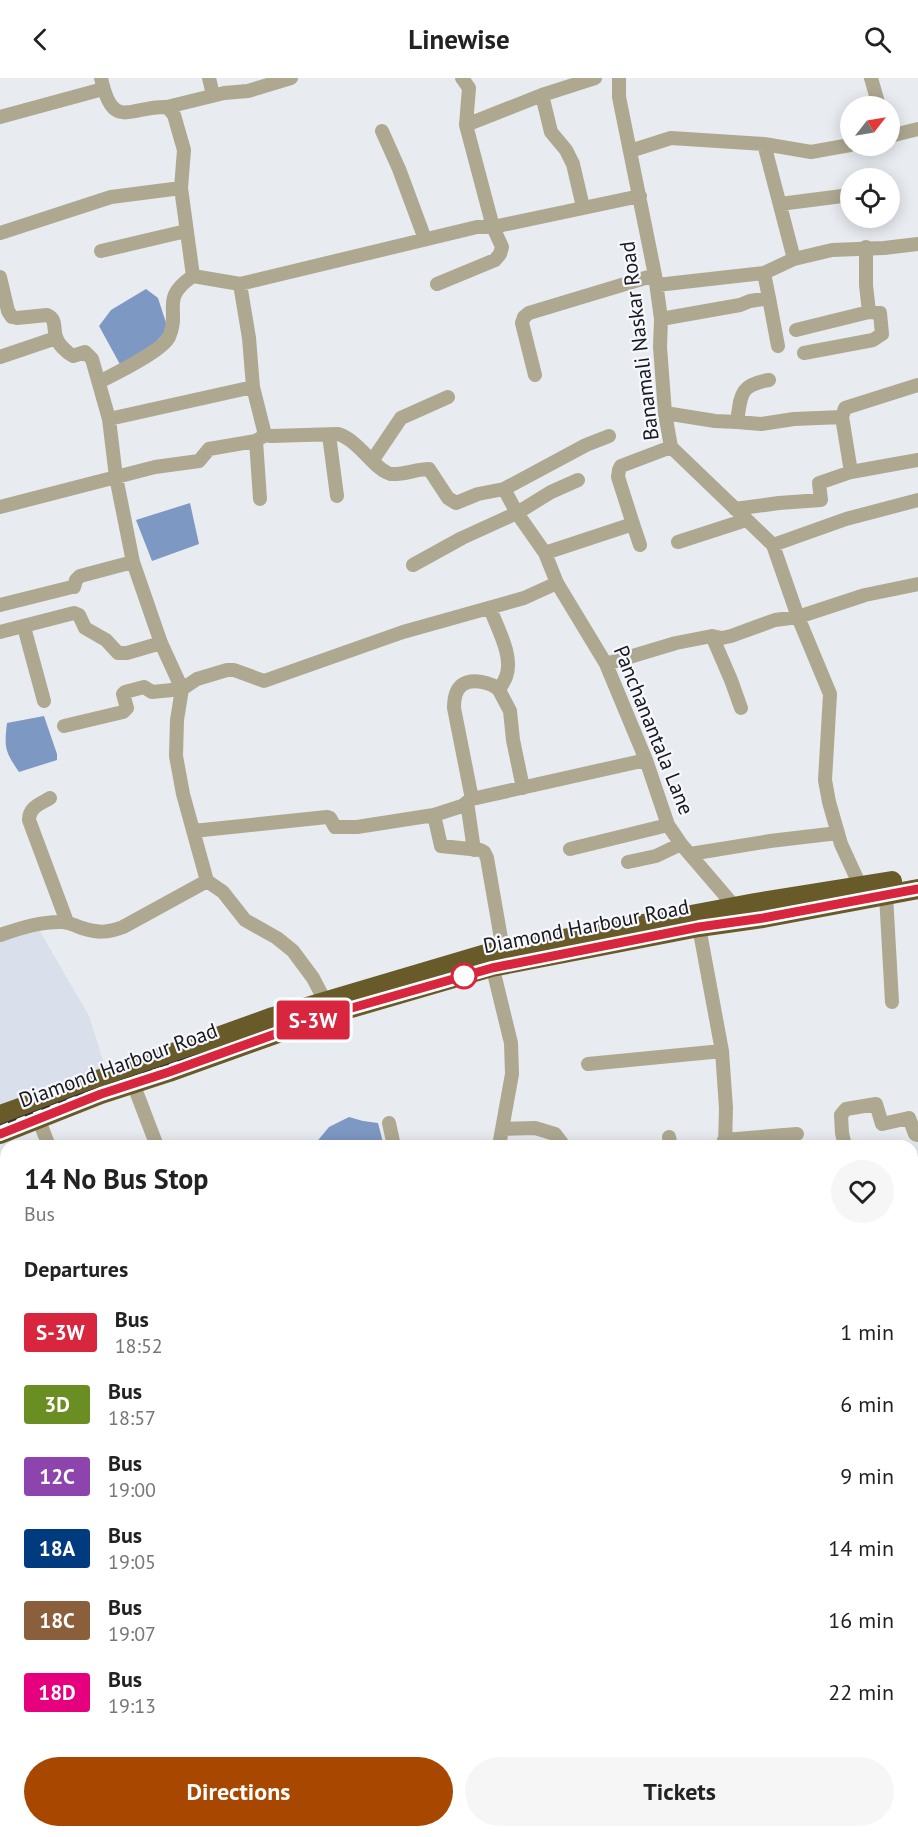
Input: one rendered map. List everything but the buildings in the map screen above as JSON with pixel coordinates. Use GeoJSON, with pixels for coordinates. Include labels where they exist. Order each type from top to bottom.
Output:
{"type":"FeatureCollection","features":[{"type":"Feature","properties":{"kind":"highway","name":"Diamond Harbour Road"},"geometry":{"type":"LineString","coordinates":[[0,1115],[130,1076],[169,1072],[495,957],[699,927],[863,894],[918,876]]}},
{"type":"Feature","properties":{"kind":"highway","name":"Diamond Harbour Road"},"geometry":{"type":"LineString","coordinates":[[0,1134],[130,1076],[273,1017],[325,1001],[495,957],[735,907],[863,894],[886,895],[918,889]]}},
{"type":"Feature","properties":{"kind":"street"},"geometry":{"type":"LineString","coordinates":[[209,78],[213,95]]}},
{"type":"Feature","properties":{"kind":"street"},"geometry":{"type":"LineString","coordinates":[[0,117],[102,84],[109,103],[122,113],[167,107],[213,95],[248,91],[291,78]]}},
{"type":"Feature","properties":{"kind":"street"},"geometry":{"type":"LineString","coordinates":[[437,284],[495,260],[502,247],[493,227],[466,125],[469,88],[462,78]]}},
{"type":"Feature","properties":{"kind":"street"},"geometry":{"type":"LineString","coordinates":[[466,125],[542,95],[595,78]]}},
{"type":"Feature","properties":{"kind":"street","name":"Banamali Naskar Road"},"geometry":{"type":"LineString","coordinates":[[619,78],[619,97],[656,280],[661,319],[660,347],[665,412],[671,447],[773,545],[798,617],[830,694],[825,780],[838,833],[863,894]]}},
{"type":"Feature","properties":{"kind":"street"},"geometry":{"type":"LineString","coordinates":[[870,78],[876,96]]}},
{"type":"Feature","properties":{"kind":"street"},"geometry":{"type":"LineString","coordinates":[[542,95],[551,132],[567,150],[573,164],[583,207]]}},
{"type":"Feature","properties":{"kind":"street"},"geometry":{"type":"LineString","coordinates":[[167,107],[174,115],[184,150],[181,189],[193,276]]}},
{"type":"Feature","properties":{"kind":"street"},"geometry":{"type":"LineString","coordinates":[[900,134],[918,129]]}},
{"type":"Feature","properties":{"kind":"street"},"geometry":{"type":"LineString","coordinates":[[382,131],[425,239]]}},
{"type":"Feature","properties":{"kind":"street"},"geometry":{"type":"LineString","coordinates":[[630,151],[670,138],[764,144],[811,152],[840,147]]}},
{"type":"Feature","properties":{"kind":"street"},"geometry":{"type":"LineString","coordinates":[[764,144],[794,259]]}},
{"type":"Feature","properties":{"kind":"street"},"geometry":{"type":"LineString","coordinates":[[0,233],[111,198],[181,189]]}},
{"type":"Feature","properties":{"kind":"street"},"geometry":{"type":"LineString","coordinates":[[99,382],[164,344],[171,328],[174,293],[193,276],[240,284],[477,227],[493,227],[640,196]]}},
{"type":"Feature","properties":{"kind":"street"},"geometry":{"type":"LineString","coordinates":[[780,204],[840,196]]}},
{"type":"Feature","properties":{"kind":"street"},"geometry":{"type":"LineString","coordinates":[[100,251],[186,231]]}},
{"type":"Feature","properties":{"kind":"street"},"geometry":{"type":"LineString","coordinates":[[535,375],[522,323],[524,317],[529,313],[656,280],[764,273],[794,259],[832,250],[918,244]]}},
{"type":"Feature","properties":{"kind":"street"},"geometry":{"type":"LineString","coordinates":[[866,247],[869,312]]}},
{"type":"Feature","properties":{"kind":"street"},"geometry":{"type":"LineString","coordinates":[[764,273],[778,346]]}},
{"type":"Feature","properties":{"kind":"street"},"geometry":{"type":"LineString","coordinates":[[0,277],[8,311],[12,317],[51,316],[56,338],[69,354],[73,356],[81,352],[89,354],[92,359],[109,419],[116,477],[133,562],[161,643],[182,689],[177,720],[176,756],[183,794],[207,881],[223,892],[245,920],[277,938],[293,951],[313,978],[325,1001]]}},
{"type":"Feature","properties":{"kind":"street"},"geometry":{"type":"LineString","coordinates":[[240,284],[249,338],[260,438],[260,499]]}},
{"type":"Feature","properties":{"kind":"street"},"geometry":{"type":"LineString","coordinates":[[661,319],[769,298]]}},
{"type":"Feature","properties":{"kind":"street"},"geometry":{"type":"LineString","coordinates":[[796,330],[869,312],[880,314],[882,334],[873,340],[804,353]]}},
{"type":"Feature","properties":{"kind":"street"},"geometry":{"type":"LineString","coordinates":[[0,357],[56,338]]}},
{"type":"Feature","properties":{"kind":"street"},"geometry":{"type":"LineString","coordinates":[[737,422],[740,398],[744,392],[753,383],[770,380]]}},
{"type":"Feature","properties":{"kind":"street"},"geometry":{"type":"LineString","coordinates":[[851,472],[842,417],[845,408],[918,385]]}},
{"type":"Feature","properties":{"kind":"street"},"geometry":{"type":"LineString","coordinates":[[109,419],[253,387]]}},
{"type":"Feature","properties":{"kind":"street"},"geometry":{"type":"LineString","coordinates":[[372,461],[401,418],[448,397]]}},
{"type":"Feature","properties":{"kind":"street"},"geometry":{"type":"LineString","coordinates":[[665,412],[715,421],[761,424],[794,418],[842,417]]}},
{"type":"Feature","properties":{"kind":"street"},"geometry":{"type":"LineString","coordinates":[[0,507],[155,467],[199,461],[209,449],[260,438],[338,434],[349,438],[388,474],[429,469],[448,498],[456,502],[478,494],[504,489],[586,445],[609,436]]}},
{"type":"Feature","properties":{"kind":"street"},"geometry":{"type":"LineString","coordinates":[[329,435],[337,496]]}},
{"type":"Feature","properties":{"kind":"street"},"geometry":{"type":"LineString","coordinates":[[640,545],[618,477],[619,470],[621,466],[671,447]]}},
{"type":"Feature","properties":{"kind":"street"},"geometry":{"type":"LineString","coordinates":[[735,509],[821,500],[819,483],[851,472],[918,460]]}},
{"type":"Feature","properties":{"kind":"street"},"geometry":{"type":"LineString","coordinates":[[413,565],[578,480]]}},
{"type":"Feature","properties":{"kind":"street","name":"Panchanantala Lane"},"geometry":{"type":"LineString","coordinates":[[504,489],[517,513],[545,553],[557,583],[606,664],[646,760],[668,825],[685,849],[735,907]]}},
{"type":"Feature","properties":{"kind":"street"},"geometry":{"type":"LineString","coordinates":[[773,545],[846,519],[918,500]]}},
{"type":"Feature","properties":{"kind":"street"},"geometry":{"type":"LineString","coordinates":[[678,542],[746,520]]}},
{"type":"Feature","properties":{"kind":"street"},"geometry":{"type":"LineString","coordinates":[[545,553],[633,524]]}},
{"type":"Feature","properties":{"kind":"street"},"geometry":{"type":"LineString","coordinates":[[0,605],[72,587],[80,576],[133,562]]}},
{"type":"Feature","properties":{"kind":"street"},"geometry":{"type":"LineString","coordinates":[[64,726],[123,712],[127,708],[123,694],[125,692],[144,687],[152,693],[182,689],[197,679],[227,670],[234,670],[264,681],[403,632],[524,598],[557,583]]}},
{"type":"Feature","properties":{"kind":"street"},"geometry":{"type":"LineString","coordinates":[[606,664],[676,643],[712,636],[722,638],[775,620],[798,617],[865,596],[918,584]]}},
{"type":"Feature","properties":{"kind":"street"},"geometry":{"type":"LineString","coordinates":[[490,608],[507,658],[506,676],[499,690]]}},
{"type":"Feature","properties":{"kind":"street"},"geometry":{"type":"LineString","coordinates":[[0,632],[74,613],[79,615],[85,628],[106,640],[118,652],[128,652],[161,643]]}},
{"type":"Feature","properties":{"kind":"street"},"geometry":{"type":"LineString","coordinates":[[24,627],[44,701]]}},
{"type":"Feature","properties":{"kind":"street"},"geometry":{"type":"LineString","coordinates":[[712,636],[741,708]]}},
{"type":"Feature","properties":{"kind":"street"},"geometry":{"type":"LineString","coordinates":[[474,850],[470,801],[454,708],[454,699],[462,685],[468,682],[487,683],[499,690],[510,711],[513,740],[523,788]]}},
{"type":"Feature","properties":{"kind":"street"},"geometry":{"type":"LineString","coordinates":[[193,831],[327,817],[335,827],[357,827],[434,815],[470,801],[646,760]]}},
{"type":"Feature","properties":{"kind":"street"},"geometry":{"type":"LineString","coordinates":[[50,798],[32,808],[29,820],[67,922]]}},
{"type":"Feature","properties":{"kind":"street"},"geometry":{"type":"LineString","coordinates":[[434,815],[441,846],[480,850],[487,858],[495,957],[511,1043],[512,1074],[500,1140]]}},
{"type":"Feature","properties":{"kind":"street"},"geometry":{"type":"LineString","coordinates":[[570,849],[668,825]]}},
{"type":"Feature","properties":{"kind":"street"},"geometry":{"type":"LineString","coordinates":[[628,862],[685,849],[838,833]]}},
{"type":"Feature","properties":{"kind":"street"},"geometry":{"type":"LineString","coordinates":[[0,935],[32,924],[67,922],[94,932],[108,933],[207,881]]}},
{"type":"Feature","properties":{"kind":"street"},"geometry":{"type":"LineString","coordinates":[[886,895],[892,1002]]}},
{"type":"Feature","properties":{"kind":"street"},"geometry":{"type":"LineString","coordinates":[[699,927],[722,1051],[726,1108],[724,1140]]}},
{"type":"Feature","properties":{"kind":"street"},"geometry":{"type":"LineString","coordinates":[[588,1064],[722,1051]]}},
{"type":"Feature","properties":{"kind":"street"},"geometry":{"type":"LineString","coordinates":[[130,1076],[155,1140]]}},
{"type":"Feature","properties":{"kind":"street"},"geometry":{"type":"LineString","coordinates":[[844,1140],[841,1115],[846,1109],[876,1104],[882,1124],[909,1118],[915,1134],[918,1135]]}},
{"type":"Feature","properties":{"kind":"street"},"geometry":{"type":"LineString","coordinates":[[38,1118],[47,1140]]}},
{"type":"Feature","properties":{"kind":"street"},"geometry":{"type":"LineString","coordinates":[[389,1123],[393,1140]]}},
{"type":"Feature","properties":{"kind":"street"},"geometry":{"type":"LineString","coordinates":[[502,1128],[535,1128],[555,1134],[560,1140]]}},
{"type":"Feature","properties":{"kind":"street"},"geometry":{"type":"LineString","coordinates":[[748,1140],[797,1134]]}},
{"type":"Feature","properties":{"kind":"shaded area"},"geometry":{"type":"Polygon","coordinates":[[[38,928],[89,1016],[105,1067],[0,1107],[0,942],[38,928]]]}},
{"type":"Feature","properties":{"kind":"water"},"geometry":{"type":"Polygon","coordinates":[[[146,289],[158,298],[168,329],[147,351],[122,368],[99,326],[111,310],[146,289]]]}},
{"type":"Feature","properties":{"kind":"water"},"geometry":{"type":"Polygon","coordinates":[[[190,503],[199,544],[152,561],[136,520],[190,503]]]}},
{"type":"Feature","properties":{"kind":"water"},"geometry":{"type":"Polygon","coordinates":[[[44,716],[57,760],[19,772],[7,749],[7,723],[44,716]]]}},
{"type":"Feature","properties":{"kind":"water"},"geometry":{"type":"Polygon","coordinates":[[[349,1117],[378,1123],[382,1140],[318,1140],[329,1127],[349,1117]]]}},
{"type":"Feature","properties":{"kind":"railway"},"geometry":{"type":"LineString","coordinates":[[0,1127],[77,1097],[177,1063],[466,975],[561,952],[918,891]]}},
{"type":"Feature","properties":{"kind":"bus line","name":"S-3W"},"geometry":{"type":"LineString","coordinates":[[0,1134],[101,1094],[334,1013],[492,968],[699,927],[763,918],[918,889]]}}]}
